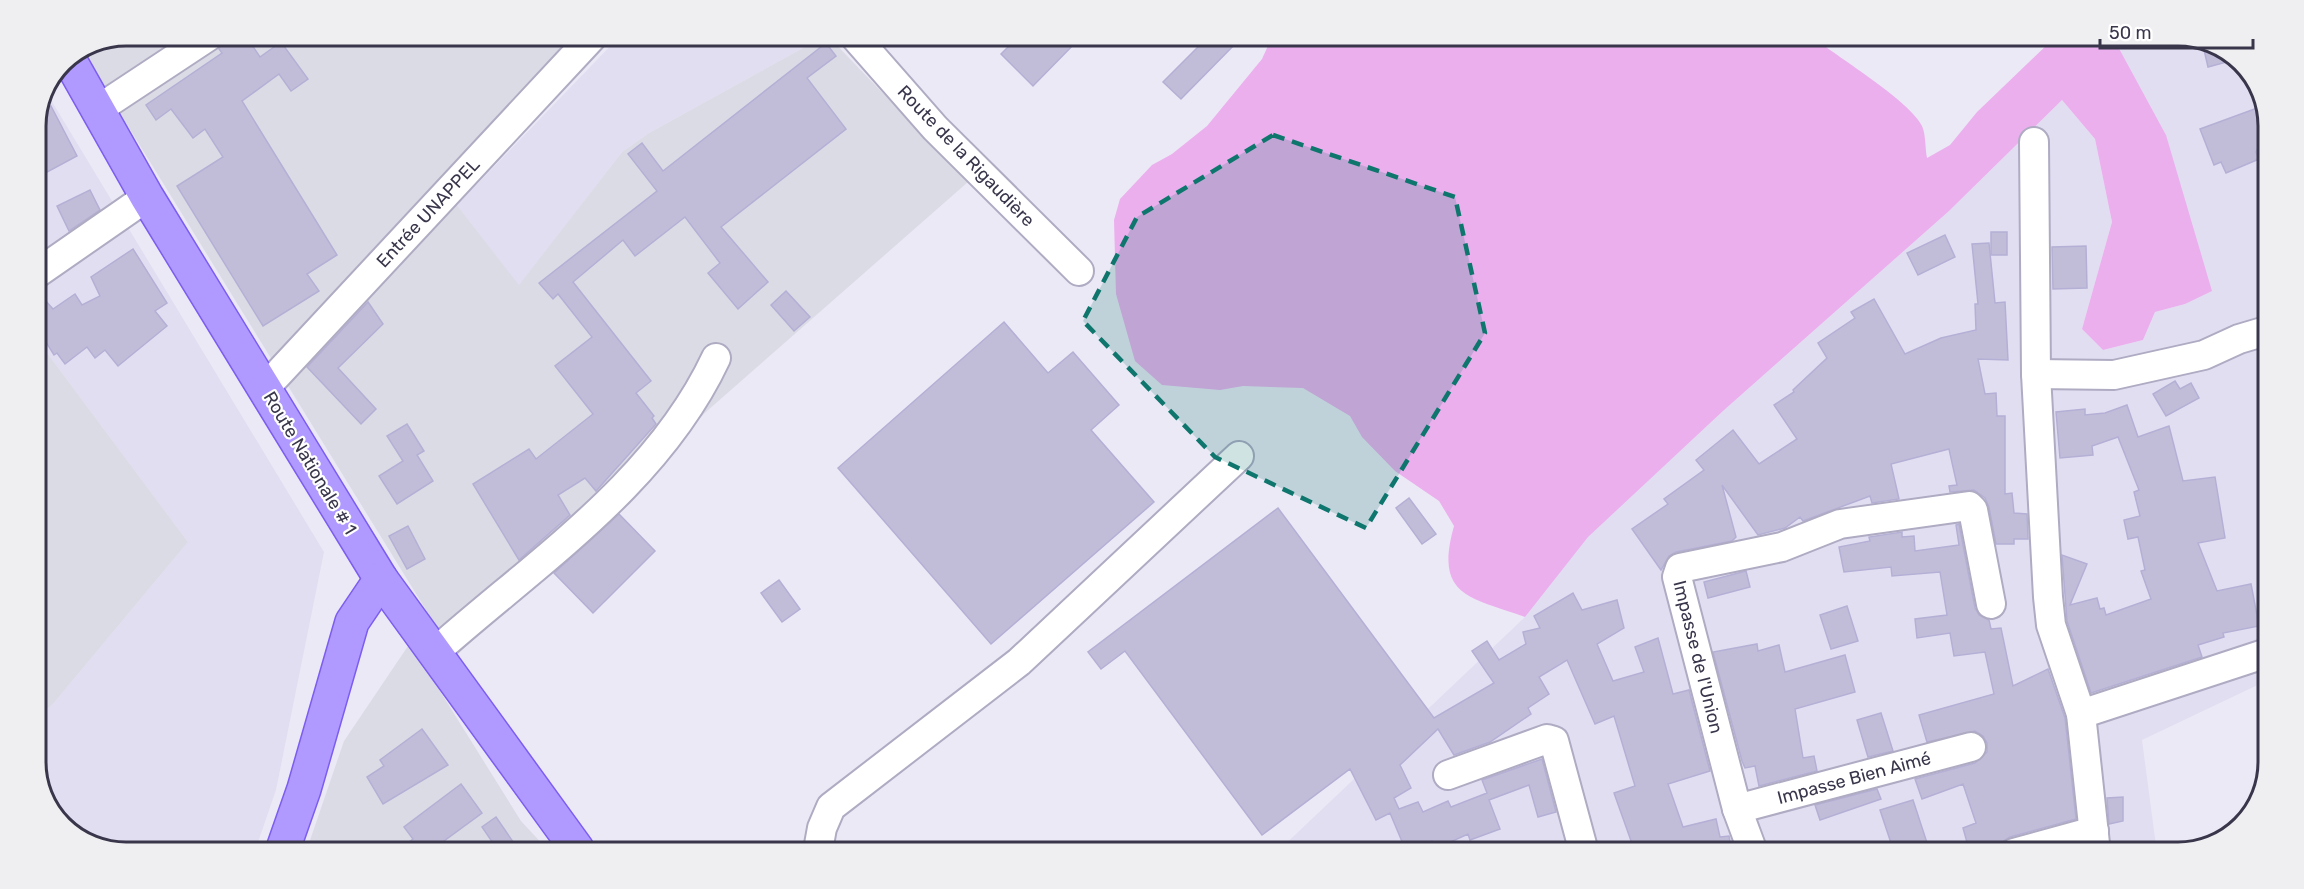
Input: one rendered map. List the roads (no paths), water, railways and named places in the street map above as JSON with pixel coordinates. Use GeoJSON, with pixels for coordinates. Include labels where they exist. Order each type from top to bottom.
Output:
{"type":"FeatureCollection","features":[{"type":"Feature","properties":{"kind":"main road","name":"Route Nationale # 1"},"geometry":{"type":"LineString","coordinates":[[73,67],[147,197],[381,579],[572,842]]}},
{"type":"Feature","properties":{"kind":"main road"},"geometry":{"type":"LineString","coordinates":[[285,842],[304,789],[352,621],[381,579]]}},
{"type":"Feature","properties":{"kind":"street"},"geometry":{"type":"LineString","coordinates":[[97,110],[194,46]]}},
{"type":"Feature","properties":{"kind":"street","name":"Entrée UNAPPEL"},"geometry":{"type":"LineString","coordinates":[[264,388],[584,46]]}},
{"type":"Feature","properties":{"kind":"street","name":"Route de la Rigaudière"},"geometry":{"type":"LineString","coordinates":[[863,46],[935,128],[1079,271]]}},
{"type":"Feature","properties":{"kind":"street"},"geometry":{"type":"LineString","coordinates":[[2034,142],[2036,374],[2051,625],[2081,714],[2095,842]]}},
{"type":"Feature","properties":{"kind":"street"},"geometry":{"type":"LineString","coordinates":[[46,267],[147,197]]}},
{"type":"Feature","properties":{"kind":"street"},"geometry":{"type":"LineString","coordinates":[[2036,374],[2114,375],[2204,355],[2257,334]]}},
{"type":"Feature","properties":{"kind":"street"},"geometry":{"type":"LineString","coordinates":[[434,653],[495,598],[555,551],[639,472],[703,386],[716,358]]}},
{"type":"Feature","properties":{"kind":"street"},"geometry":{"type":"LineString","coordinates":[[819,842],[822,828],[831,807],[1019,662],[1239,456]]}},
{"type":"Feature","properties":{"kind":"street","name":"Impasse de l'Union"},"geometry":{"type":"LineString","coordinates":[[1749,842],[1737,809],[1677,577],[1680,568],[1782,547],[1840,524],[1968,506],[1973,510],[1991,604]]}},
{"type":"Feature","properties":{"kind":"street"},"geometry":{"type":"LineString","coordinates":[[2081,714],[2258,656]]}},
{"type":"Feature","properties":{"kind":"street"},"geometry":{"type":"LineString","coordinates":[[1448,775],[1547,739],[1557,745],[1581,842]]}},
{"type":"Feature","properties":{"kind":"street","name":"Impasse Bien Aimé"},"geometry":{"type":"LineString","coordinates":[[1737,809],[1971,747]]}}]}
